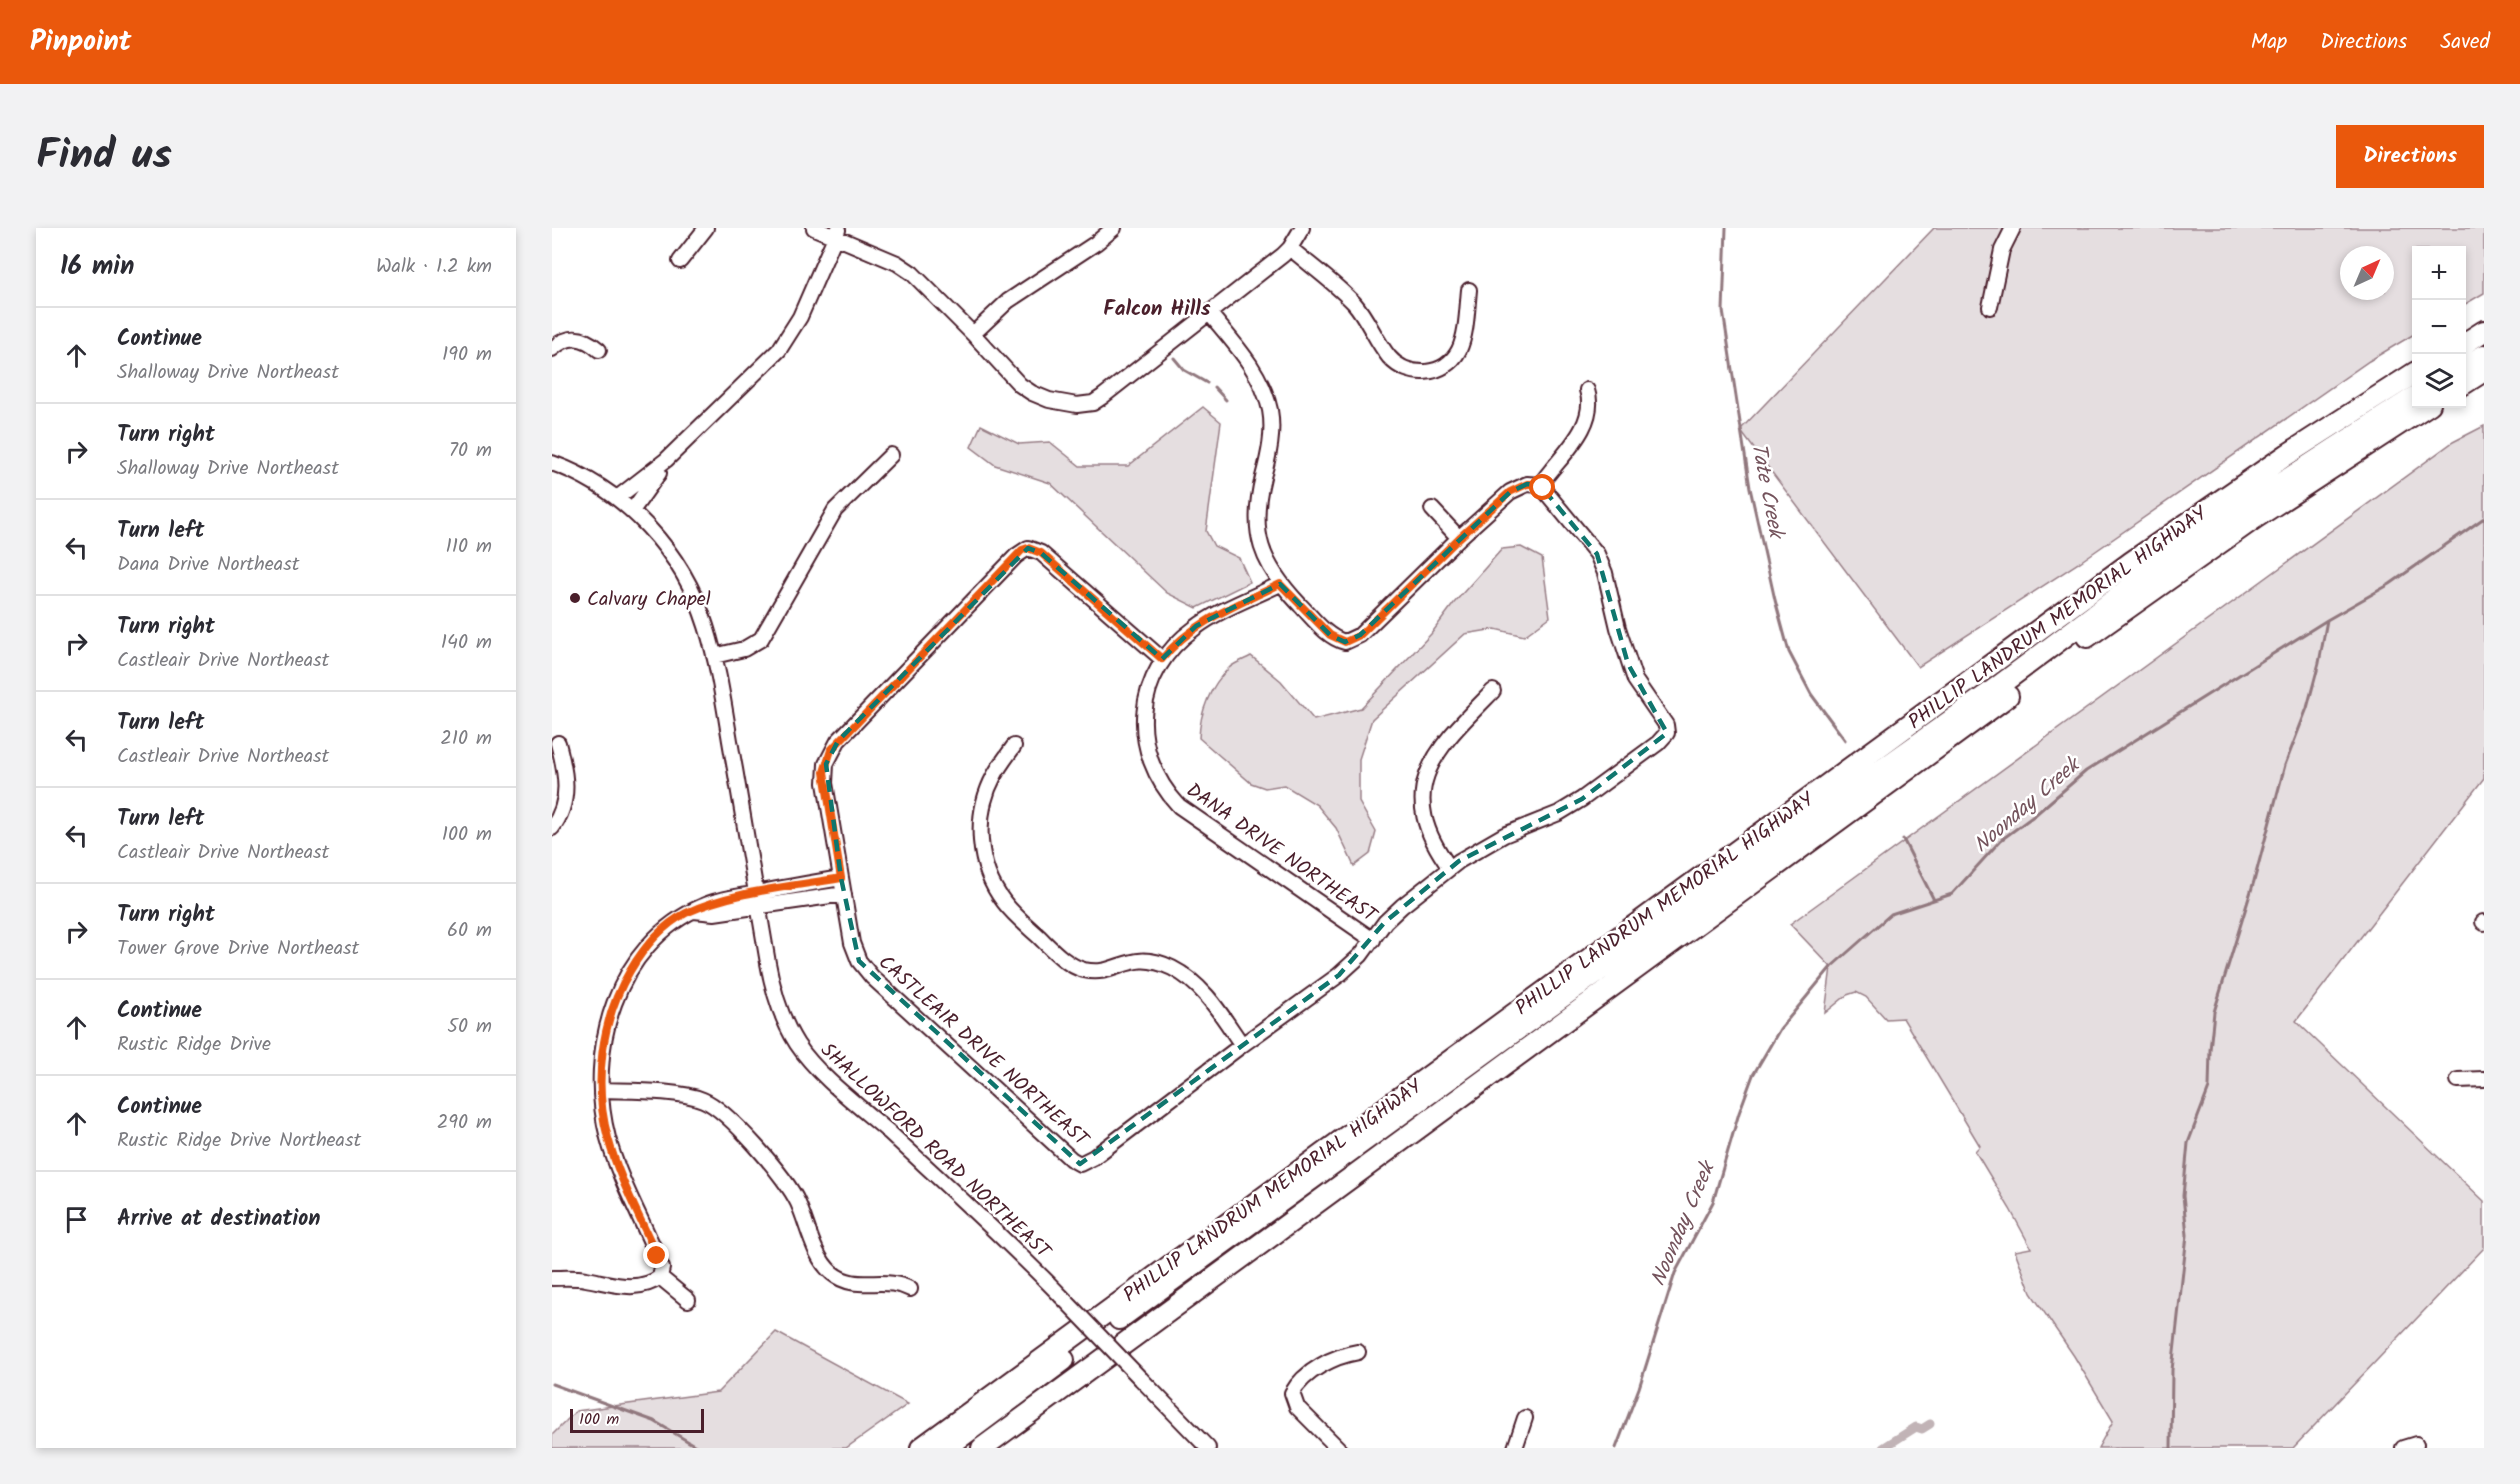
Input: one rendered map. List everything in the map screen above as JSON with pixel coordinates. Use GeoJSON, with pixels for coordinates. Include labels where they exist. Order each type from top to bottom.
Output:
{"type":"FeatureCollection","features":[{"type":"Feature","properties":{"kind":"highway"},"geometry":{"type":"LineString","coordinates":[[2466,342],[2484,331]]}},
{"type":"Feature","properties":{"kind":"highway"},"geometry":{"type":"LineString","coordinates":[[2466,366],[2484,355]]}},
{"type":"Feature","properties":{"kind":"highway"},"geometry":{"type":"LineString","coordinates":[[2466,382],[2484,371]]}},
{"type":"Feature","properties":{"kind":"highway","name":"PHILLIP LANDRUM MEMORIAL HIGHWAY"},"geometry":{"type":"LineString","coordinates":[[921,1448],[2130,563],[2288,453],[2412,375]]}},
{"type":"Feature","properties":{"kind":"highway"},"geometry":{"type":"LineString","coordinates":[[946,1448],[1512,1034],[1985,696],[2148,575],[2244,507],[2412,399]]}},
{"type":"Feature","properties":{"kind":"highway","name":"PHILLIP LANDRUM MEMORIAL HIGHWAY"},"geometry":{"type":"LineString","coordinates":[[982,1448],[2148,592],[2333,465],[2424,408]]}},
{"type":"Feature","properties":{"kind":"highway"},"geometry":{"type":"LineString","coordinates":[[962,1448],[1138,1319],[1344,1182]]}},
{"type":"Feature","properties":{"kind":"street"},"geometry":{"type":"LineString","coordinates":[[680,261],[706,228]]}},
{"type":"Feature","properties":{"kind":"street"},"geometry":{"type":"LineString","coordinates":[[814,228],[837,232],[912,273],[1020,385],[1049,400],[1077,405],[1093,403],[1102,397],[1210,314],[1290,248],[1302,228]]}},
{"type":"Feature","properties":{"kind":"street"},"geometry":{"type":"LineString","coordinates":[[973,334],[1008,301],[1096,243],[1114,228]]}},
{"type":"Feature","properties":{"kind":"street"},"geometry":{"type":"LineString","coordinates":[[1990,308],[2002,250],[2013,228]]}},
{"type":"Feature","properties":{"kind":"street"},"geometry":{"type":"LineString","coordinates":[[617,498],[666,460],[784,343],[800,317],[837,232]]}},
{"type":"Feature","properties":{"kind":"street"},"geometry":{"type":"LineString","coordinates":[[1290,248],[1355,304],[1390,358],[1407,371],[1424,373],[1436,370],[1453,358],[1461,342],[1469,291]]}},
{"type":"Feature","properties":{"kind":"street"},"geometry":{"type":"LineString","coordinates":[[1210,314],[1251,366],[1270,409],[1270,445],[1258,501],[1257,532],[1265,561],[1280,584],[1345,648],[1459,538],[1516,488],[1527,484],[1540,485],[1571,445],[1586,420],[1590,398],[1587,390]]}},
{"type":"Feature","properties":{"kind":"street"},"geometry":{"type":"LineString","coordinates":[[552,349],[570,338],[580,338],[599,351]]}},
{"type":"Feature","properties":{"kind":"street"},"geometry":{"type":"LineString","coordinates":[[714,656],[751,646],[765,635],[831,516],[891,455]]}},
{"type":"Feature","properties":{"kind":"street"},"geometry":{"type":"LineString","coordinates":[[632,511],[662,470],[666,460]]}},
{"type":"Feature","properties":{"kind":"street","name":"SHALLOWFORD ROAD NORTHEAST"},"geometry":{"type":"LineString","coordinates":[[552,463],[579,475],[617,498],[632,511],[661,541],[683,575],[701,613],[714,656],[774,992],[787,1028],[798,1046],[824,1073],[1015,1248],[1208,1448]]}},
{"type":"Feature","properties":{"kind":"street","name":"CASTLEAIR DRIVE NORTHEAST"},"geometry":{"type":"LineString","coordinates":[[1162,659],[1029,544],[831,750],[824,772],[852,943],[864,969],[1079,1168],[1339,975],[1361,955],[1385,922],[1450,868],[1504,834],[1559,813],[1582,799],[1667,736],[1662,718],[1635,680],[1628,664],[1605,573],[1597,554],[1540,485]]}},
{"type":"Feature","properties":{"kind":"street"},"geometry":{"type":"LineString","coordinates":[[1432,509],[1459,538]]}},
{"type":"Feature","properties":{"kind":"street","name":"DANA DRIVE NORTHEAST"},"geometry":{"type":"LineString","coordinates":[[1280,584],[1196,627],[1179,640],[1162,659],[1147,695],[1144,726],[1146,751],[1167,793],[1179,806],[1372,940]]}},
{"type":"Feature","properties":{"kind":"street"},"geometry":{"type":"LineString","coordinates":[[1450,868],[1435,844],[1424,815],[1422,793],[1425,780],[1437,752],[1446,739],[1493,691]]}},
{"type":"Feature","properties":{"kind":"street"},"geometry":{"type":"LineString","coordinates":[[552,828],[562,812],[566,797],[565,769],[558,743]]}},
{"type":"Feature","properties":{"kind":"street"},"geometry":{"type":"LineString","coordinates":[[1014,746],[994,776],[981,820],[982,851],[986,869],[1004,902],[1072,965],[1096,971],[1141,959],[1162,964],[1185,975],[1205,992],[1242,1045]]}},
{"type":"Feature","properties":{"kind":"street"},"geometry":{"type":"LineString","coordinates":[[552,1278],[583,1278],[631,1286],[649,1284],[660,1277],[662,1268],[660,1262],[611,1148],[604,1121],[605,1035],[612,1007],[621,986],[641,953],[671,922],[694,910],[714,914],[841,878]]}},
{"type":"Feature","properties":{"kind":"street"},"geometry":{"type":"LineString","coordinates":[[757,900],[844,894]]}},
{"type":"Feature","properties":{"kind":"street"},"geometry":{"type":"LineString","coordinates":[[2458,1080],[2484,1079]]}},
{"type":"Feature","properties":{"kind":"street"},"geometry":{"type":"LineString","coordinates":[[603,1090],[692,1097],[711,1104],[724,1114],[784,1178],[797,1201],[819,1256],[827,1268],[845,1281],[856,1284],[894,1283],[910,1289]]}},
{"type":"Feature","properties":{"kind":"street"},"geometry":{"type":"LineString","coordinates":[[711,1104],[719,1092]]}},
{"type":"Feature","properties":{"kind":"street"},"geometry":{"type":"LineString","coordinates":[[660,1277],[688,1300]]}},
{"type":"Feature","properties":{"kind":"street"},"geometry":{"type":"LineString","coordinates":[[1338,1448],[1287,1394],[1334,1358],[1358,1352]]}},
{"type":"Feature","properties":{"kind":"street"},"geometry":{"type":"LineString","coordinates":[[1515,1448],[1525,1418]]}},
{"type":"Feature","properties":{"kind":"highlighted area"},"geometry":{"type":"Polygon","coordinates":[[[1527,484],[1540,485],[1597,554],[1628,664],[1667,733],[1582,799],[1459,861],[1385,922],[1339,975],[1080,1164],[859,961],[841,878],[826,764],[838,741],[1028,548],[1041,553],[1162,659],[1196,626],[1280,584],[1330,635],[1345,642],[1360,635],[1510,492],[1527,484]]]}},
{"type":"Feature","properties":{"kind":"shaded area"},"geometry":{"type":"Polygon","coordinates":[[[1934,228],[2484,228],[2484,293],[2466,304],[2466,246],[2412,246],[2412,335],[2369,361],[2080,562],[1918,667],[1740,430],[1934,228]]]}},
{"type":"Feature","properties":{"kind":"shaded area"},"geometry":{"type":"Polygon","coordinates":[[[1203,407],[1221,422],[1206,531],[1214,546],[1239,558],[1250,582],[1197,608],[1167,593],[1050,483],[995,465],[971,447],[981,425],[1019,444],[1050,442],[1080,466],[1128,466],[1203,407]]]}},
{"type":"Feature","properties":{"kind":"shaded area"},"geometry":{"type":"Polygon","coordinates":[[[2484,426],[2484,778],[2296,1021],[2484,1201],[2484,1248],[2293,1448],[2098,1448],[2113,1421],[2074,1356],[2031,1293],[2015,1251],[2031,1248],[1975,1151],[1980,1146],[1903,1018],[1886,1019],[1866,997],[1856,992],[1847,995],[1825,1013],[1831,967],[1790,924],[2453,442],[2484,426]]]}},
{"type":"Feature","properties":{"kind":"shaded area"},"geometry":{"type":"Polygon","coordinates":[[[1521,547],[1542,558],[1550,617],[1524,636],[1495,629],[1465,634],[1372,719],[1359,759],[1359,802],[1376,832],[1370,854],[1354,866],[1336,828],[1317,805],[1284,785],[1265,788],[1251,783],[1199,738],[1204,709],[1216,683],[1231,666],[1251,656],[1281,681],[1314,720],[1361,708],[1431,634],[1454,603],[1502,549],[1521,547]]]}},
{"type":"Feature","properties":{"kind":"shaded area"},"geometry":{"type":"Polygon","coordinates":[[[776,1332],[908,1404],[846,1448],[552,1448],[552,1435],[576,1411],[718,1392],[776,1332]]]}},
{"type":"Feature","properties":{"kind":"waterway","name":"Tate Creek"},"geometry":{"type":"LineString","coordinates":[[1726,228],[1723,311],[1750,488],[1775,600],[1789,652],[1811,694],[1845,740]]}},
{"type":"Feature","properties":{"kind":"waterway"},"geometry":{"type":"LineString","coordinates":[[1174,358],[1184,370],[1207,383]]}},
{"type":"Feature","properties":{"kind":"waterway"},"geometry":{"type":"LineString","coordinates":[[1214,387],[1226,400]]}},
{"type":"Feature","properties":{"kind":"waterway","name":"Noonday Creek"},"geometry":{"type":"LineString","coordinates":[[1616,1448],[1639,1388],[1675,1273],[1713,1202],[1739,1113],[1753,1075],[1780,1029],[1831,967],[1891,914],[1952,894],[2001,840],[2035,815],[2086,771],[2327,620],[2390,584],[2484,518]]}},
{"type":"Feature","properties":{"kind":"waterway"},"geometry":{"type":"LineString","coordinates":[[2171,1448],[2172,1370],[2187,1235],[2183,1196],[2188,1143],[2209,1088],[2214,1012],[2254,881],[2285,765],[2307,708],[2327,620]]}},
{"type":"Feature","properties":{"kind":"waterway","name":"Tate Creek"},"geometry":{"type":"LineString","coordinates":[[1903,839],[1934,900]]}},
{"type":"Feature","properties":{"kind":"waterway"},"geometry":{"type":"LineString","coordinates":[[552,1384],[654,1421],[699,1448]]}},
{"type":"Feature","properties":{"kind":"waterway"},"geometry":{"type":"LineString","coordinates":[[1883,1448],[1916,1427],[1922,1429],[1930,1424]]}},
{"type":"Feature","properties":{"kind":"place","name":"Calvary Chapel"},"geometry":{"type":"Point","coordinates":[575,598]}},
{"type":"Feature","properties":{"kind":"district","name":"Falcon Hills"},"geometry":{"type":"Point","coordinates":[1157,308]}},
{"type":"Feature","properties":{"kind":"route"},"geometry":{"type":"LineString","coordinates":[[657,1256],[618,1166],[604,1121],[602,1077],[605,1035],[612,1007],[621,986],[646,945],[671,922],[687,913],[704,905],[735,897],[841,878],[824,772],[831,750],[1022,550],[1028,548],[1041,553],[1162,659],[1179,640],[1196,627],[1280,584],[1330,635],[1345,642],[1360,635],[1459,538],[1510,492],[1527,484],[1540,485],[1543,488]]}}]}
